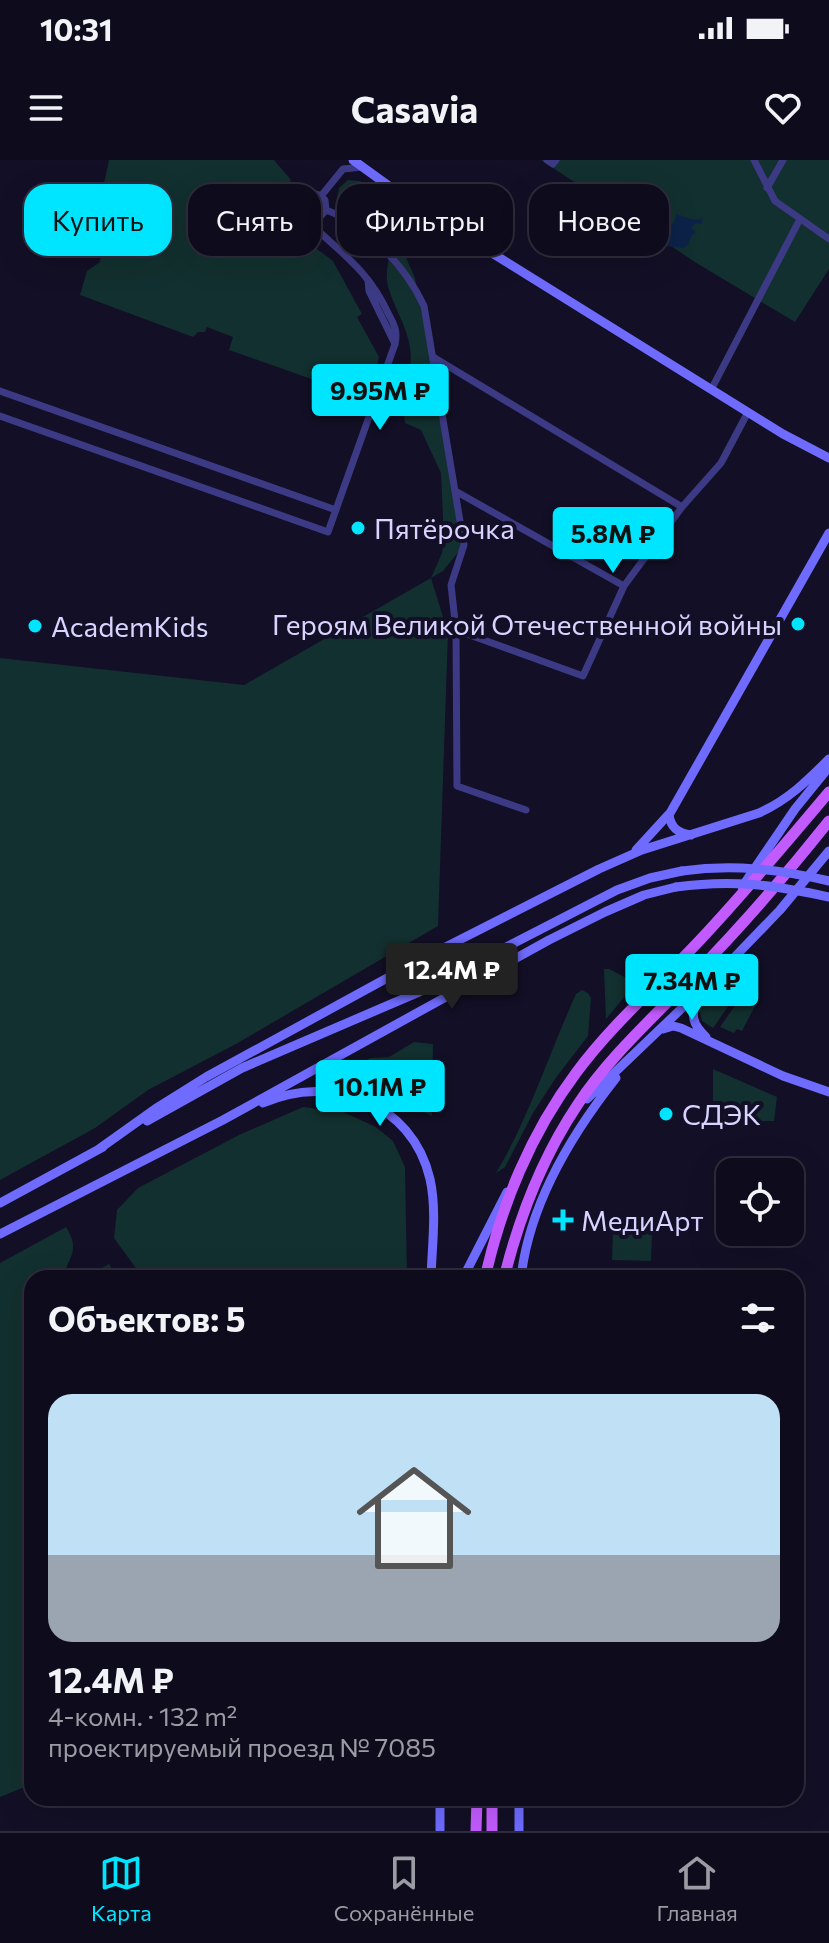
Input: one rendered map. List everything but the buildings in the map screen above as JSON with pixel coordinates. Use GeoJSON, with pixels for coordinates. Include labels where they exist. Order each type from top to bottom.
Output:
{"type":"FeatureCollection","features":[{"type":"Feature","properties":{"kind":"main road"},"geometry":{"type":"LineString","coordinates":[[353,160],[418,207],[711,390],[829,458]]}},
{"type":"Feature","properties":{"kind":"main road"},"geometry":{"type":"LineString","coordinates":[[621,860],[644,843],[670,813],[829,533]]}},
{"type":"Feature","properties":{"kind":"main road"},"geometry":{"type":"LineString","coordinates":[[99,1149],[206,1077],[560,888],[621,860],[778,804],[796,792],[829,759]]}},
{"type":"Feature","properties":{"kind":"main road"},"geometry":{"type":"LineString","coordinates":[[699,941],[829,767]]}},
{"type":"Feature","properties":{"kind":"main road"},"geometry":{"type":"LineString","coordinates":[[487,1270],[518,1176],[549,1112],[576,1073],[614,1028],[699,941],[829,792]]}},
{"type":"Feature","properties":{"kind":"main road"},"geometry":{"type":"LineString","coordinates":[[670,813],[673,827],[691,835]]}},
{"type":"Feature","properties":{"kind":"main road"},"geometry":{"type":"LineString","coordinates":[[506,1270],[536,1184],[566,1122],[614,1057],[741,926],[829,821]]}},
{"type":"Feature","properties":{"kind":"main road"},"geometry":{"type":"LineString","coordinates":[[566,1122],[596,1089],[707,985],[829,851]]}},
{"type":"Feature","properties":{"kind":"main road"},"geometry":{"type":"LineString","coordinates":[[814,870],[829,863]]}},
{"type":"Feature","properties":{"kind":"main road"},"geometry":{"type":"LineString","coordinates":[[0,1203],[242,1068],[419,992],[617,890],[650,878],[712,867],[754,867],[829,881]]}},
{"type":"Feature","properties":{"kind":"main road"},"geometry":{"type":"LineString","coordinates":[[0,1234],[223,1120],[549,940],[644,895],[676,887],[733,882],[829,897]]}},
{"type":"Feature","properties":{"kind":"main road"},"geometry":{"type":"LineString","coordinates":[[707,985],[692,1014],[698,1029],[712,1042]]}},
{"type":"Feature","properties":{"kind":"main road"},"geometry":{"type":"LineString","coordinates":[[654,1035],[673,1026],[783,1076],[829,1092]]}},
{"type":"Feature","properties":{"kind":"main road"},"geometry":{"type":"LineString","coordinates":[[523,1270],[531,1233],[561,1161],[588,1116],[627,1063]]}},
{"type":"Feature","properties":{"kind":"main road"},"geometry":{"type":"LineString","coordinates":[[223,1120],[278,1096],[314,1091],[347,1094],[369,1102],[390,1115],[408,1132],[421,1152],[429,1177],[434,1204],[431,1270]]}},
{"type":"Feature","properties":{"kind":"main road"},"geometry":{"type":"LineString","coordinates":[[467,1270],[497,1208],[518,1176]]}},
{"type":"Feature","properties":{"kind":"main road"},"geometry":{"type":"LineString","coordinates":[[440,1806],[440,1831]]}},
{"type":"Feature","properties":{"kind":"main road"},"geometry":{"type":"LineString","coordinates":[[476,1831],[477,1806]]}},
{"type":"Feature","properties":{"kind":"main road"},"geometry":{"type":"LineString","coordinates":[[492,1806],[492,1831]]}},
{"type":"Feature","properties":{"kind":"main road"},"geometry":{"type":"LineString","coordinates":[[519,1806],[519,1831]]}},
{"type":"Feature","properties":{"kind":"street"},"geometry":{"type":"LineString","coordinates":[[342,160],[343,169]]}},
{"type":"Feature","properties":{"kind":"street"},"geometry":{"type":"LineString","coordinates":[[547,160],[553,164],[556,160]]}},
{"type":"Feature","properties":{"kind":"street"},"geometry":{"type":"LineString","coordinates":[[754,160],[775,201],[829,239]]}},
{"type":"Feature","properties":{"kind":"street"},"geometry":{"type":"LineString","coordinates":[[767,188],[783,160]]}},
{"type":"Feature","properties":{"kind":"street"},"geometry":{"type":"LineString","coordinates":[[321,216],[326,210],[325,200],[321,196],[343,169],[363,167]]}},
{"type":"Feature","properties":{"kind":"street"},"geometry":{"type":"LineString","coordinates":[[326,210],[342,216],[397,263],[414,285],[424,306],[464,545],[451,585],[456,630],[457,786],[526,810]]}},
{"type":"Feature","properties":{"kind":"street"},"geometry":{"type":"LineString","coordinates":[[711,390],[800,219]]}},
{"type":"Feature","properties":{"kind":"street"},"geometry":{"type":"LineString","coordinates":[[0,416],[328,532],[395,344],[396,329],[376,288],[321,231]]}},
{"type":"Feature","properties":{"kind":"street"},"geometry":{"type":"LineString","coordinates":[[433,357],[682,507]]}},
{"type":"Feature","properties":{"kind":"street"},"geometry":{"type":"LineString","coordinates":[[0,391],[336,510]]}},
{"type":"Feature","properties":{"kind":"street"},"geometry":{"type":"LineString","coordinates":[[456,630],[583,676],[624,586],[682,507],[721,463],[748,412]]}},
{"type":"Feature","properties":{"kind":"street"},"geometry":{"type":"LineString","coordinates":[[457,492],[624,586]]}},
{"type":"Feature","properties":{"kind":"green space"},"geometry":{"type":"Polygon","coordinates":[[[109,160],[274,160],[291,180],[289,184],[188,184],[188,256],[321,256],[321,252],[333,261],[362,314],[357,317],[379,357],[370,393],[365,398],[229,350],[233,337],[207,327],[205,332],[198,332],[193,337],[80,295],[87,271],[100,262],[101,256],[172,256],[172,184],[104,184],[109,160]]]}},
{"type":"Feature","properties":{"kind":"green space"},"geometry":{"type":"Polygon","coordinates":[[[541,160],[829,160],[829,269],[795,322],[669,245],[669,184],[577,184],[541,160]]]}},
{"type":"Feature","properties":{"kind":"green space"},"geometry":{"type":"Polygon","coordinates":[[[348,180],[364,184],[344,184],[348,180]]]}},
{"type":"Feature","properties":{"kind":"green space"},"geometry":{"type":"Polygon","coordinates":[[[389,256],[405,256],[415,278],[455,482],[464,545],[443,571],[431,578],[444,540],[441,473],[421,430],[405,423],[410,348],[392,298],[387,272],[389,256]]]}},
{"type":"Feature","properties":{"kind":"green space"},"geometry":{"type":"Polygon","coordinates":[[[431,578],[448,633],[438,926],[236,1044],[148,1090],[95,1128],[0,1180],[0,658],[244,685],[431,578]]]}},
{"type":"Feature","properties":{"kind":"green space"},"geometry":{"type":"Polygon","coordinates":[[[604,969],[636,983],[606,1019],[604,969]]]}},
{"type":"Feature","properties":{"kind":"green space"},"geometry":{"type":"Polygon","coordinates":[[[744,984],[713,1028],[702,1021],[699,1009],[715,988],[728,999],[744,984]]]}},
{"type":"Feature","properties":{"kind":"green space"},"geometry":{"type":"Polygon","coordinates":[[[750,984],[755,1006],[742,1031],[737,1029],[734,1033],[720,1027],[750,984]]]}},
{"type":"Feature","properties":{"kind":"green space"},"geometry":{"type":"Polygon","coordinates":[[[582,990],[591,998],[588,1036],[533,1113],[505,1167],[496,1173],[529,1108],[576,994],[582,990]]]}},
{"type":"Feature","properties":{"kind":"green space"},"geometry":{"type":"Polygon","coordinates":[[[414,1042],[433,1044],[432,1116],[342,1075],[370,1058],[389,1057],[414,1042]]]}},
{"type":"Feature","properties":{"kind":"green space"},"geometry":{"type":"Polygon","coordinates":[[[713,1069],[777,1097],[774,1121],[713,1121],[713,1069]]]}},
{"type":"Feature","properties":{"kind":"green space"},"geometry":{"type":"Polygon","coordinates":[[[303,1107],[343,1112],[376,1127],[393,1141],[405,1167],[407,1270],[137,1270],[114,1238],[117,1210],[138,1188],[239,1135],[303,1107]]]}},
{"type":"Feature","properties":{"kind":"green space"},"geometry":{"type":"Polygon","coordinates":[[[66,1227],[72,1239],[73,1248],[65,1270],[24,1270],[24,1787],[0,1797],[0,1263],[66,1227]]]}},
{"type":"Feature","properties":{"kind":"green space"},"geometry":{"type":"Polygon","coordinates":[[[613,1229],[652,1230],[651,1261],[612,1260],[613,1229]]]}},
{"type":"Feature","properties":{"kind":"green space"},"geometry":{"type":"Polygon","coordinates":[[[109,1264],[113,1270],[65,1270],[102,1268],[109,1264]]]}},
{"type":"Feature","properties":{"kind":"water"},"geometry":{"type":"Polygon","coordinates":[[[676,214],[694,220],[703,218],[701,224],[696,223],[691,228],[696,232],[683,248],[669,246],[669,227],[676,214]]]}},
{"type":"Feature","properties":{"kind":"place","name":"Пятёрочка"},"geometry":{"type":"Point","coordinates":[358,528]}},
{"type":"Feature","properties":{"kind":"place","name":"Героям Великой Отечественной войны"},"geometry":{"type":"Point","coordinates":[798,624]}},
{"type":"Feature","properties":{"kind":"place","name":"AcademKids"},"geometry":{"type":"Point","coordinates":[35,626]}},
{"type":"Feature","properties":{"kind":"place","name":"СДЭК"},"geometry":{"type":"Point","coordinates":[666,1114]}},
{"type":"Feature","properties":{"kind":"place","name":"МедиАрт"},"geometry":{"type":"Point","coordinates":[563,1220]}}]}
